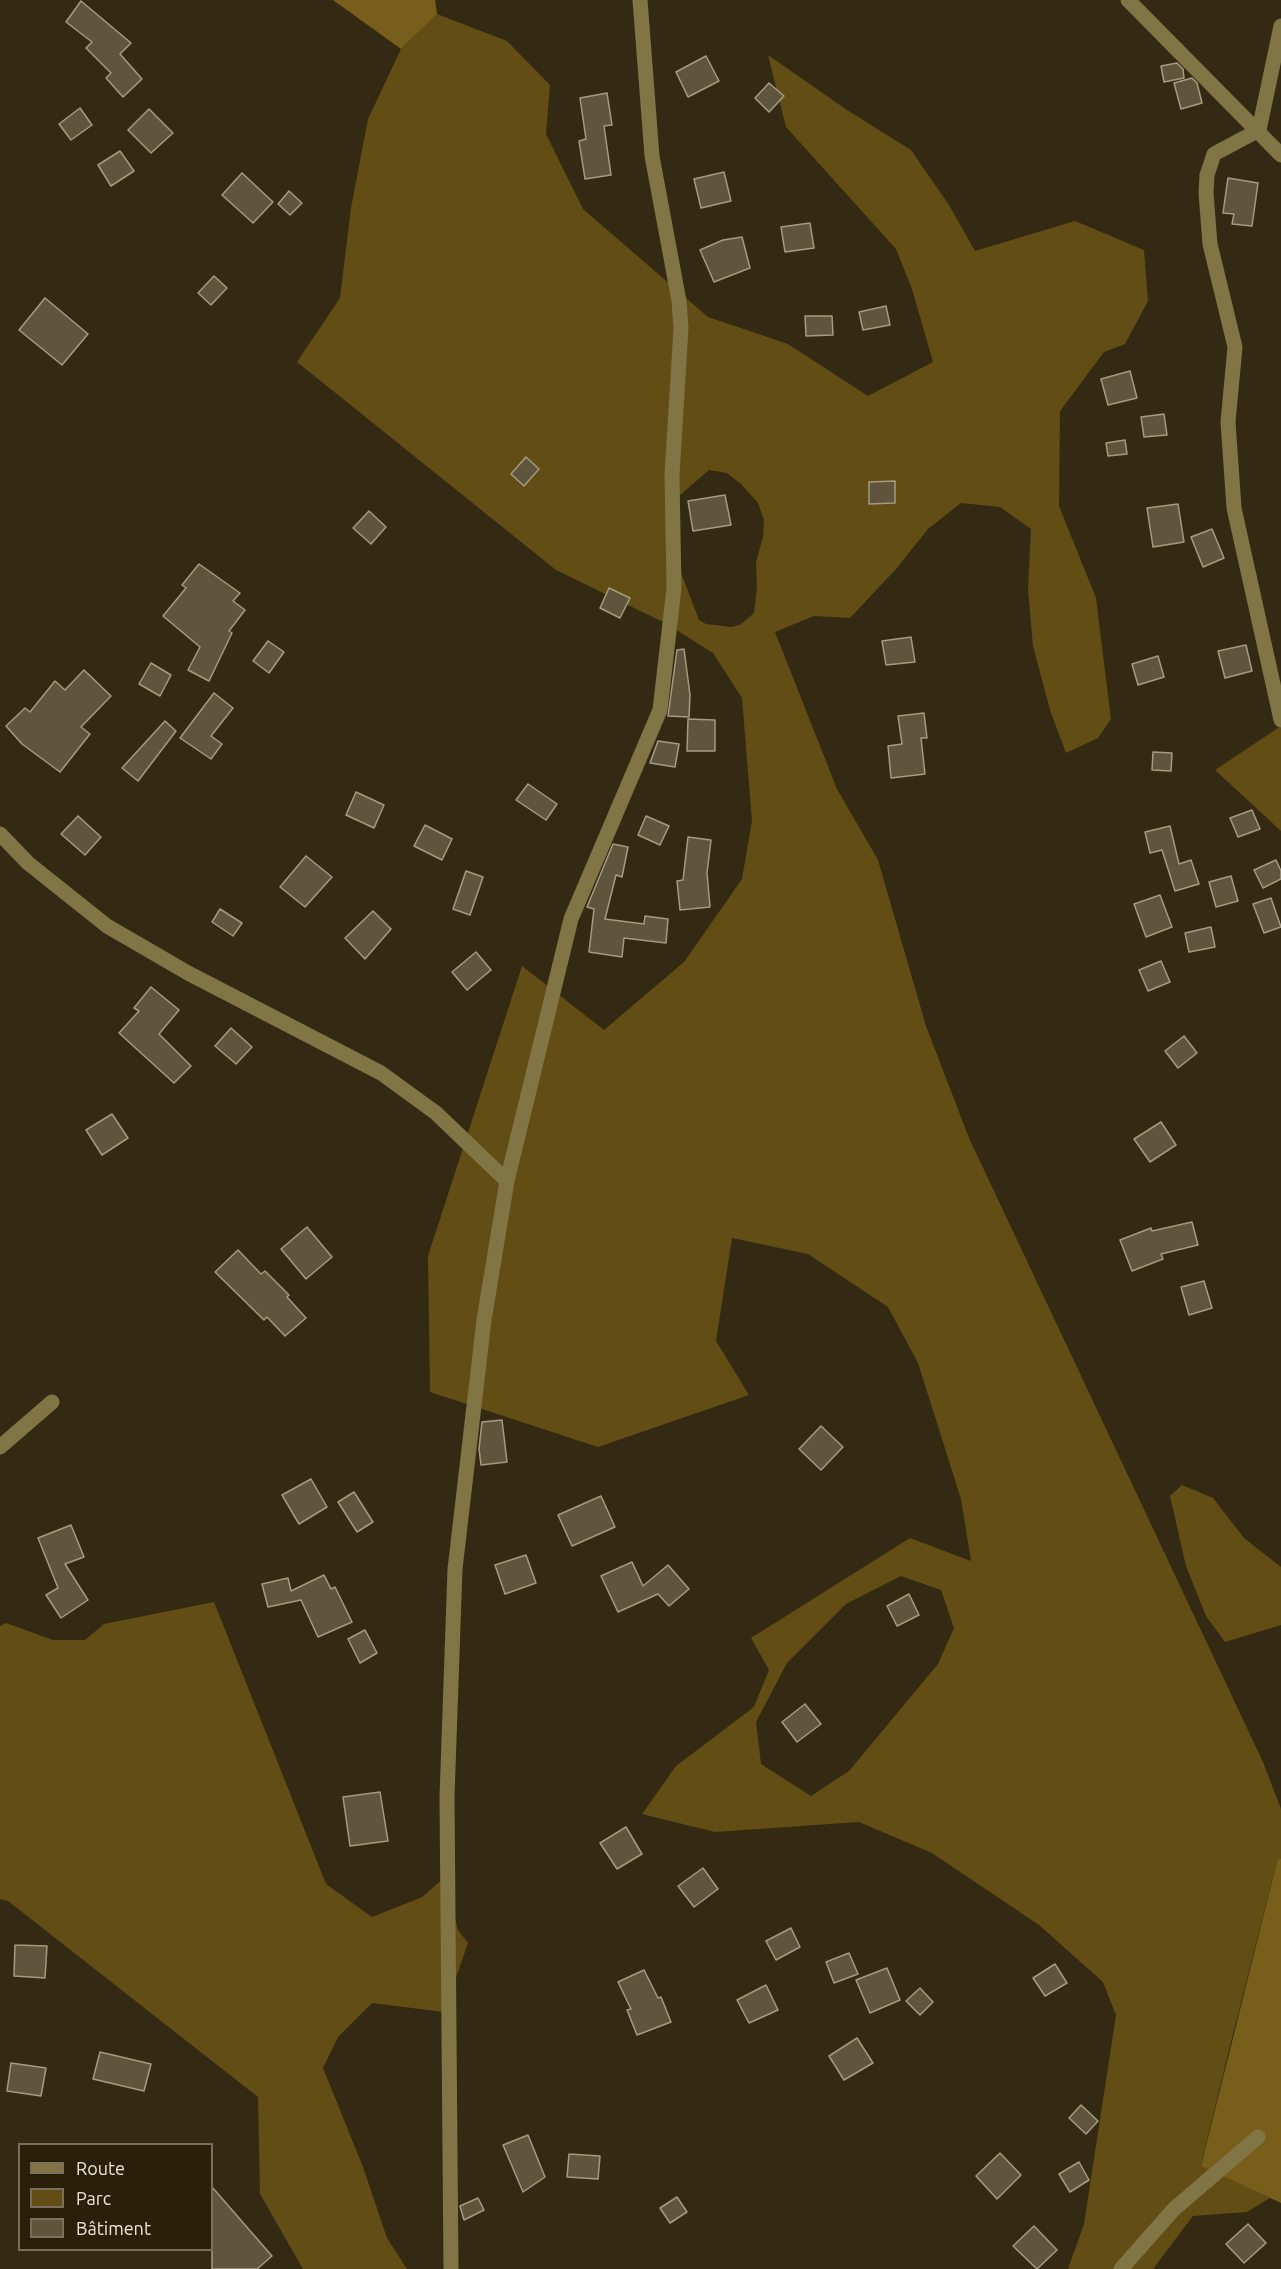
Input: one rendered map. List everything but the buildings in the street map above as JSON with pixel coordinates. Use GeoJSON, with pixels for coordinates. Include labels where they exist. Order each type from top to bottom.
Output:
{"type":"FeatureCollection","features":[{"type":"Feature","properties":{"kind":"street"},"geometry":{"type":"LineString","coordinates":[[451,2269],[447,1797],[454,1569],[484,1320],[507,1181],[571,920],[654,728],[664,687],[674,588],[672,475],[681,327],[652,156],[640,0]]}},
{"type":"Feature","properties":{"kind":"street"},"geometry":{"type":"LineString","coordinates":[[1128,0],[1281,155]]}},
{"type":"Feature","properties":{"kind":"street"},"geometry":{"type":"LineString","coordinates":[[1281,26],[1258,130],[1214,154],[1207,175],[1206,193],[1210,244],[1235,347],[1228,422],[1234,508],[1281,720]]}},
{"type":"Feature","properties":{"kind":"street"},"geometry":{"type":"LineString","coordinates":[[0,834],[28,862],[107,926],[188,973],[381,1073],[436,1113],[507,1181]]}},
{"type":"Feature","properties":{"kind":"street"},"geometry":{"type":"LineString","coordinates":[[0,1447],[52,1402]]}},
{"type":"Feature","properties":{"kind":"street"},"geometry":{"type":"LineString","coordinates":[[1122,2269],[1174,2209],[1258,2137]]}},
{"type":"Feature","properties":{"kind":"green space"},"geometry":{"type":"Polygon","coordinates":[[[437,14],[507,41],[550,85],[546,134],[583,209],[708,317],[788,344],[868,396],[933,362],[912,289],[896,249],[786,127],[768,55],[847,110],[911,150],[949,205],[975,251],[1075,221],[1144,250],[1148,301],[1125,344],[1104,352],[1060,411],[1059,506],[1096,598],[1111,719],[1098,738],[1066,753],[1050,710],[1033,646],[1028,589],[1031,529],[1000,507],[961,503],[928,529],[896,569],[850,618],[814,616],[775,632],[837,789],[878,860],[926,1026],[969,1138],[1263,1762],[1281,1809],[1281,1859],[1278,1858],[1201,2165],[1270,2198],[1247,2212],[1193,2216],[1153,2269],[1068,2269],[1084,2224],[1116,2015],[1103,1982],[1039,1925],[932,1853],[859,1822],[715,1832],[642,1814],[676,1766],[754,1707],[769,1670],[751,1638],[910,1538],[971,1561],[961,1499],[918,1363],[888,1307],[808,1254],[732,1238],[716,1341],[749,1395],[598,1447],[430,1392],[428,1256],[522,966],[604,1030],[684,962],[742,879],[752,821],[742,698],[713,653],[665,623],[556,570],[297,362],[340,298],[351,208],[368,119],[401,49],[437,14]],[[709,470],[671,503],[670,544],[699,620],[706,624],[731,627],[740,625],[754,613],[757,588],[756,562],[763,537],[764,520],[758,503],[741,484],[727,473],[709,470]],[[901,1576],[846,1604],[787,1663],[756,1722],[761,1764],[811,1796],[849,1771],[938,1664],[954,1628],[941,1590],[901,1576]]]}},
{"type":"Feature","properties":{"kind":"green space"},"geometry":{"type":"Polygon","coordinates":[[[1281,726],[1281,831],[1215,770],[1281,726]]]}},
{"type":"Feature","properties":{"kind":"green space"},"geometry":{"type":"Polygon","coordinates":[[[1182,1485],[1213,1498],[1244,1538],[1281,1567],[1281,1625],[1225,1642],[1206,1616],[1186,1566],[1170,1496],[1182,1485]]]}},
{"type":"Feature","properties":{"kind":"green space"},"geometry":{"type":"Polygon","coordinates":[[[214,1602],[326,1884],[372,1917],[422,1897],[444,1878],[458,1930],[468,1943],[444,2012],[372,2003],[338,2037],[323,2068],[363,2167],[387,2238],[407,2269],[303,2269],[260,2194],[258,2097],[8,1901],[0,1899],[0,1626],[6,1623],[53,1640],[85,1640],[104,1624],[214,1602]]]}},
{"type":"Feature","properties":{"kind":"shaded area"},"geometry":{"type":"Polygon","coordinates":[[[333,0],[435,0],[437,14],[401,49],[333,0]]]}},
{"type":"Feature","properties":{"kind":"shaded area"},"geometry":{"type":"Polygon","coordinates":[[[1278,1858],[1281,1859],[1281,2203],[1201,2166],[1278,1858]]]}}]}
